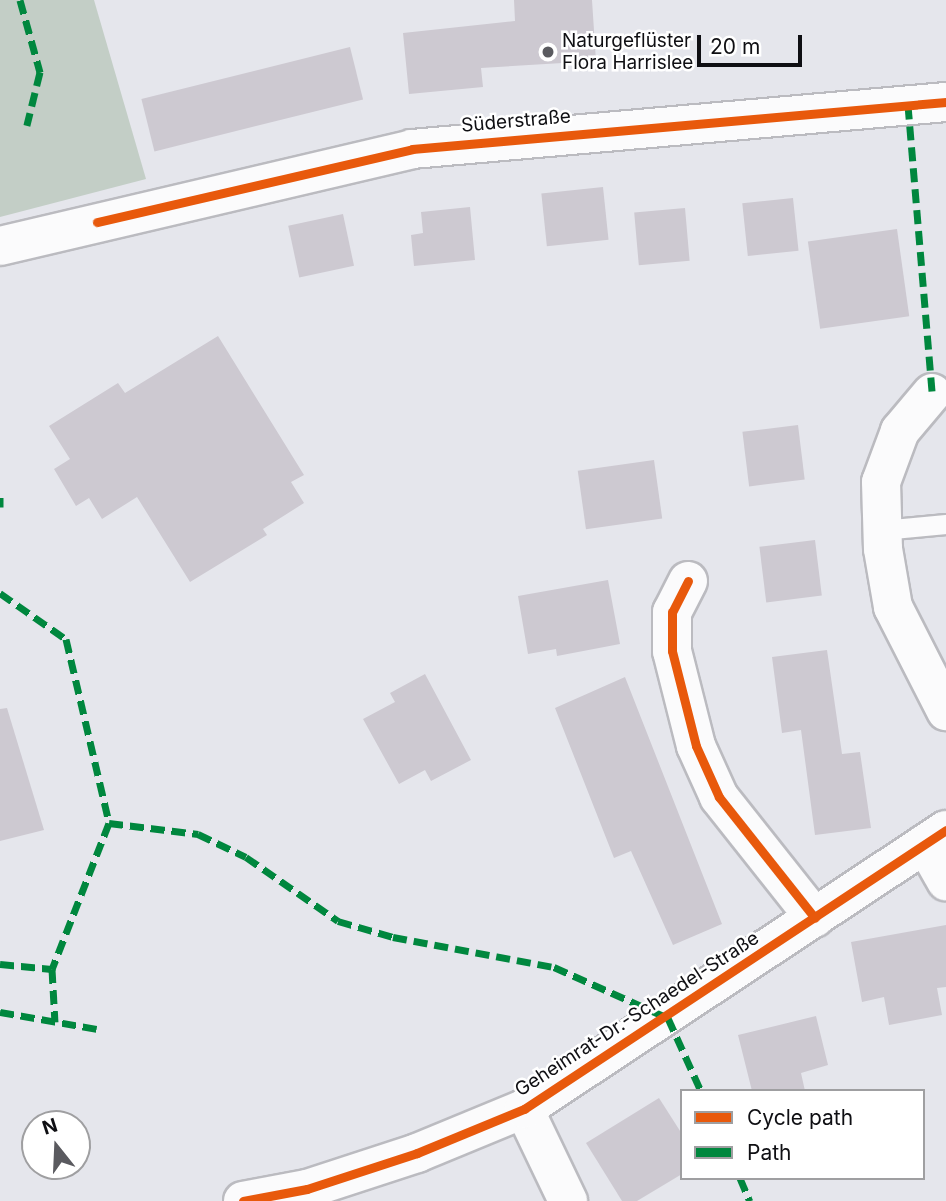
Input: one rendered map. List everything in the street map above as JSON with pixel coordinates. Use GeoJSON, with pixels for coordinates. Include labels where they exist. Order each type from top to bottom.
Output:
{"type":"FeatureCollection","features":[{"type":"Feature","properties":{"kind":"street","name":"Süderstraße"},"geometry":{"type":"LineString","coordinates":[[0,246],[412,149],[946,102]]}},
{"type":"Feature","properties":{"kind":"street"},"geometry":{"type":"LineString","coordinates":[[932,393],[900,431],[881,482],[882,530],[893,607],[946,711]]}},
{"type":"Feature","properties":{"kind":"street"},"geometry":{"type":"LineString","coordinates":[[688,581],[672,612],[673,651],[696,746],[719,797],[815,918]]}},
{"type":"Feature","properties":{"kind":"street"},"geometry":{"type":"LineString","coordinates":[[936,837],[946,881]]}},
{"type":"Feature","properties":{"kind":"street","name":"Geheimrat-Dr.-Schaedel-Straße"},"geometry":{"type":"LineString","coordinates":[[243,1201],[307,1189],[393,1161],[524,1109],[936,837]]}},
{"type":"Feature","properties":{"kind":"street"},"geometry":{"type":"LineString","coordinates":[[524,1109],[568,1201]]}},
{"type":"Feature","properties":{"kind":"lane"},"geometry":{"type":"LineString","coordinates":[[882,530],[946,524]]}},
{"type":"Feature","properties":{"kind":"shaded area"},"geometry":{"type":"Polygon","coordinates":[[[0,0],[94,0],[146,179],[0,217],[0,0]]]}},
{"type":"Feature","properties":{"kind":"building"},"geometry":{"type":"Polygon","coordinates":[[[514,0],[592,0],[596,61],[481,68],[483,87],[409,94],[403,33],[515,21],[514,0]]]}},
{"type":"Feature","properties":{"kind":"building"},"geometry":{"type":"Polygon","coordinates":[[[350,47],[363,99],[154,151],[141,99],[350,47]]]}},
{"type":"Feature","properties":{"kind":"building"},"geometry":{"type":"Polygon","coordinates":[[[603,187],[609,240],[547,246],[541,193],[603,187]]]}},
{"type":"Feature","properties":{"kind":"building"},"geometry":{"type":"Polygon","coordinates":[[[793,198],[799,251],[748,256],[742,203],[793,198]]]}},
{"type":"Feature","properties":{"kind":"building"},"geometry":{"type":"Polygon","coordinates":[[[470,207],[475,260],[414,266],[411,235],[423,233],[421,212],[470,207]]]}},
{"type":"Feature","properties":{"kind":"building"},"geometry":{"type":"Polygon","coordinates":[[[685,208],[690,261],[639,265],[634,212],[685,208]]]}},
{"type":"Feature","properties":{"kind":"building"},"geometry":{"type":"Polygon","coordinates":[[[343,214],[354,266],[299,277],[288,226],[343,214]]]}},
{"type":"Feature","properties":{"kind":"building"},"geometry":{"type":"Polygon","coordinates":[[[897,229],[909,316],[820,329],[808,242],[897,229]]]}},
{"type":"Feature","properties":{"kind":"building"},"geometry":{"type":"Polygon","coordinates":[[[218,336],[304,475],[291,482],[304,503],[263,529],[267,535],[190,582],[137,497],[102,519],[89,498],[76,506],[54,469],[70,459],[49,426],[118,383],[125,393],[218,336]]]}},
{"type":"Feature","properties":{"kind":"building"},"geometry":{"type":"Polygon","coordinates":[[[798,425],[805,480],[749,486],[742,432],[798,425]]]}},
{"type":"Feature","properties":{"kind":"building"},"geometry":{"type":"Polygon","coordinates":[[[654,460],[662,518],[586,529],[578,471],[654,460]]]}},
{"type":"Feature","properties":{"kind":"building"},"geometry":{"type":"Polygon","coordinates":[[[815,540],[822,596],[766,602],[759,547],[815,540]]]}},
{"type":"Feature","properties":{"kind":"building"},"geometry":{"type":"Polygon","coordinates":[[[608,580],[620,644],[557,656],[556,649],[528,654],[518,596],[608,580]]]}},
{"type":"Feature","properties":{"kind":"building"},"geometry":{"type":"Polygon","coordinates":[[[827,650],[842,754],[860,752],[871,828],[815,835],[801,730],[782,733],[772,657],[827,650]]]}},
{"type":"Feature","properties":{"kind":"building"},"geometry":{"type":"Polygon","coordinates":[[[425,674],[471,760],[431,781],[425,770],[399,784],[363,719],[395,702],[390,693],[425,674]]]}},
{"type":"Feature","properties":{"kind":"building"},"geometry":{"type":"Polygon","coordinates":[[[625,677],[722,924],[673,945],[631,851],[614,858],[555,708],[625,677]]]}},
{"type":"Feature","properties":{"kind":"building"},"geometry":{"type":"Polygon","coordinates":[[[7,708],[44,830],[0,841],[0,709],[7,708]]]}},
{"type":"Feature","properties":{"kind":"building"},"geometry":{"type":"Polygon","coordinates":[[[946,925],[946,987],[937,988],[942,1015],[889,1025],[884,997],[862,1002],[851,942],[946,925]]]}},
{"type":"Feature","properties":{"kind":"building"},"geometry":{"type":"Polygon","coordinates":[[[816,1016],[828,1065],[801,1073],[805,1089],[752,1089],[738,1035],[816,1016]]]}},
{"type":"Feature","properties":{"kind":"building"},"geometry":{"type":"Polygon","coordinates":[[[659,1098],[680,1131],[680,1175],[637,1201],[622,1201],[586,1143],[659,1098]]]}},
{"type":"Feature","properties":{"kind":"marked path"},"geometry":{"type":"LineString","coordinates":[[20,0],[40,72],[27,125]]}},
{"type":"Feature","properties":{"kind":"marked path"},"geometry":{"type":"LineString","coordinates":[[908,105],[932,393]]}},
{"type":"Feature","properties":{"kind":"marked path"},"geometry":{"type":"LineString","coordinates":[[0,497],[0,507]]}},
{"type":"Feature","properties":{"kind":"marked path"},"geometry":{"type":"LineString","coordinates":[[0,593],[66,639],[109,823],[52,969],[55,1022]]}},
{"type":"Feature","properties":{"kind":"marked path"},"geometry":{"type":"LineString","coordinates":[[109,823],[198,834],[246,857],[338,921],[393,937],[554,967],[668,1018],[700,1089]]}},
{"type":"Feature","properties":{"kind":"marked path"},"geometry":{"type":"LineString","coordinates":[[0,964],[52,969]]}},
{"type":"Feature","properties":{"kind":"marked path"},"geometry":{"type":"LineString","coordinates":[[0,1012],[97,1029]]}},
{"type":"Feature","properties":{"kind":"marked path"},"geometry":{"type":"LineString","coordinates":[[741,1180],[750,1201]]}},
{"type":"Feature","properties":{"kind":"cycle path"},"geometry":{"type":"LineString","coordinates":[[97,222],[412,149],[946,102]]}},
{"type":"Feature","properties":{"kind":"cycle path"},"geometry":{"type":"LineString","coordinates":[[688,581],[672,612],[672,651],[696,746],[719,797],[815,918]]}},
{"type":"Feature","properties":{"kind":"cycle path"},"geometry":{"type":"LineString","coordinates":[[243,1201],[307,1189],[417,1153],[524,1109],[946,830]]}},
{"type":"Feature","properties":{"kind":"place","name":"Naturgeflüster Flora Harrislee"},"geometry":{"type":"Point","coordinates":[548,52]}}]}
